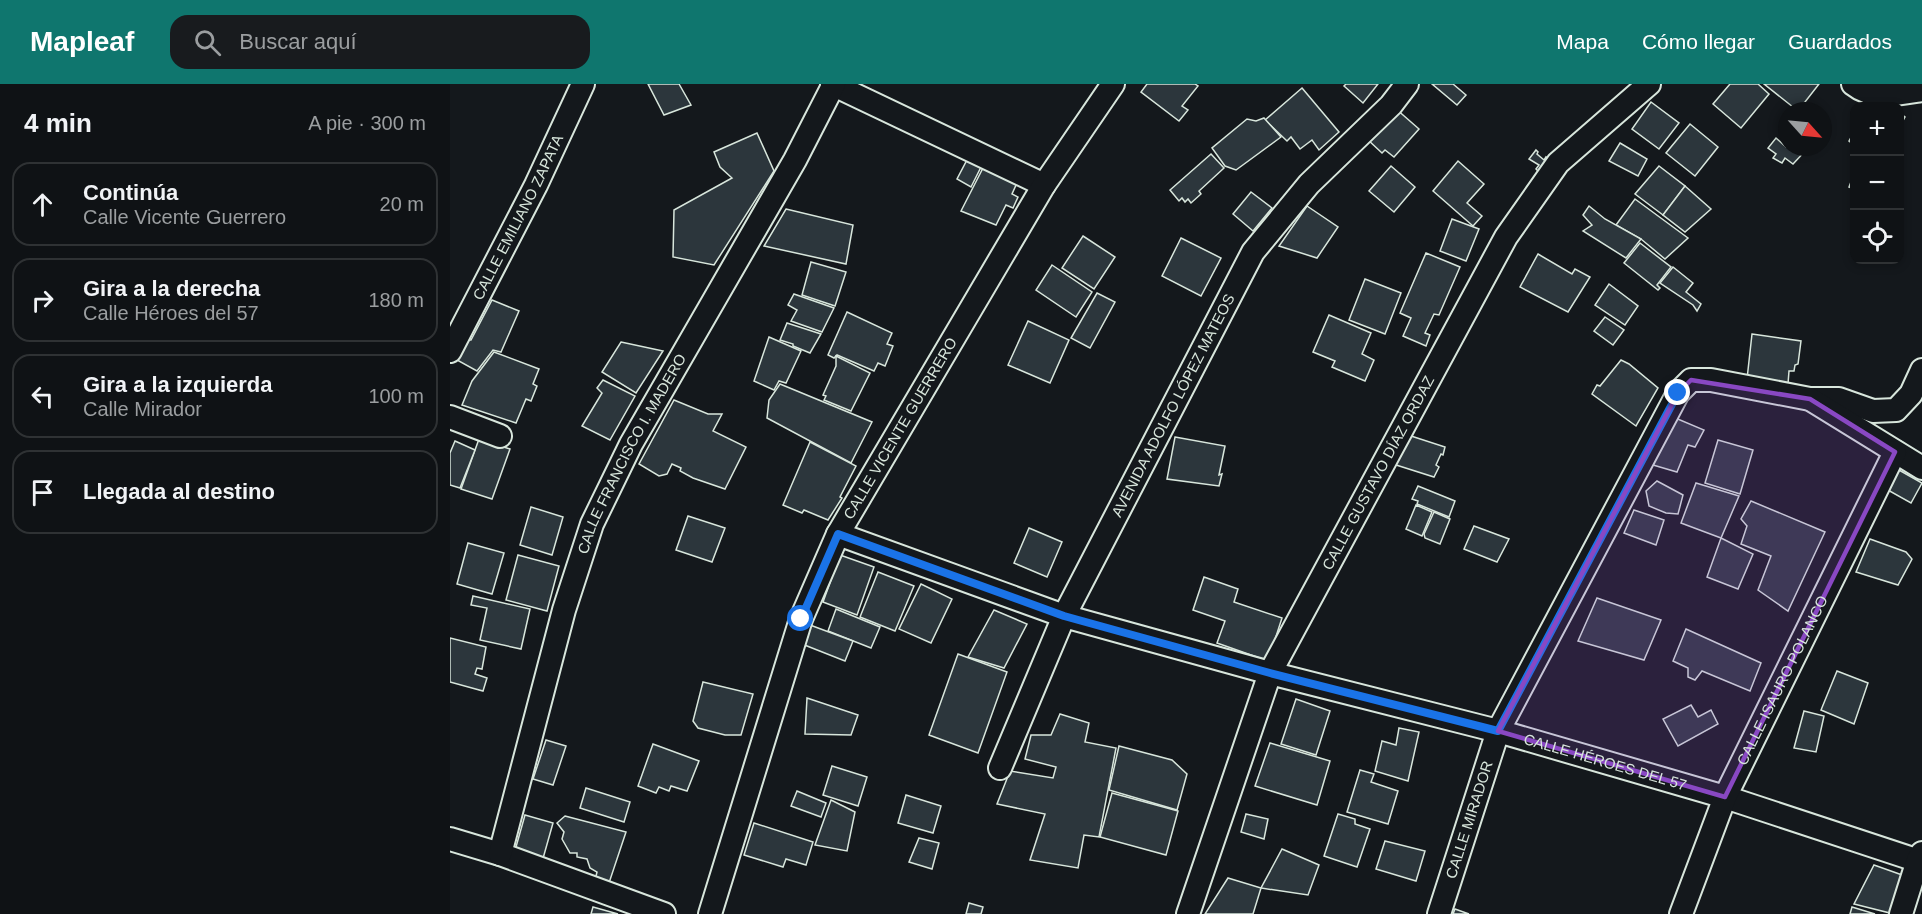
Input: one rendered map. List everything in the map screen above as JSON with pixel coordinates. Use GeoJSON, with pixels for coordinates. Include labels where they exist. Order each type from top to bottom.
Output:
{"type":"FeatureCollection","features":[{"type":"Feature","properties":{"kind":"street","name":"CALLE EMILIANO ZAPATA"},"geometry":{"type":"LineString","coordinates":[[450,351],[536,185],[583,84]]}},
{"type":"Feature","properties":{"kind":"street"},"geometry":{"type":"LineString","coordinates":[[833,84],[1044,185]]}},
{"type":"Feature","properties":{"kind":"street","name":"CALLE FRANCISCO I. MADERO"},"geometry":{"type":"LineString","coordinates":[[500,854],[564,610],[592,524],[631,444],[789,170],[833,84]]}},
{"type":"Feature","properties":{"kind":"street","name":"CALLE VICENTE GUERRERO"},"geometry":{"type":"LineString","coordinates":[[710,914],[801,619],[838,534],[1044,185],[1113,84]]}},
{"type":"Feature","properties":{"kind":"street","name":"AVENIDA ADOLFO LÓPEZ MATEOS"},"geometry":{"type":"LineString","coordinates":[[1000,768],[1064,616],[1254,252],[1309,184],[1391,105],[1407,84]]}},
{"type":"Feature","properties":{"kind":"street","name":"CALLE GUSTAVO DÍAZ ORDAZ"},"geometry":{"type":"LineString","coordinates":[[1188,914],[1270,673],[1506,237],[1558,163],[1649,84]]}},
{"type":"Feature","properties":{"kind":"street"},"geometry":{"type":"LineString","coordinates":[[1853,84],[1861,90],[1879,95],[1922,90]]}},
{"type":"Feature","properties":{"kind":"street"},"geometry":{"type":"LineString","coordinates":[[1810,399],[1839,399],[1873,411],[1896,410],[1911,394],[1922,370]]}},
{"type":"Feature","properties":{"kind":"street","name":"CALLE MIRADOR"},"geometry":{"type":"LineString","coordinates":[[1439,914],[1498,731],[1678,393],[1691,380],[1711,380],[1810,399]]}},
{"type":"Feature","properties":{"kind":"street"},"geometry":{"type":"LineString","coordinates":[[1810,399],[1922,468]]}},
{"type":"Feature","properties":{"kind":"street"},"geometry":{"type":"LineString","coordinates":[[450,417],[500,436]]}},
{"type":"Feature","properties":{"kind":"street","name":"CALLE ISAURO POLANCO"},"geometry":{"type":"LineString","coordinates":[[1681,914],[1725,798],[1895,452]]}},
{"type":"Feature","properties":{"kind":"street","name":"CALLE HÉROES DEL 57"},"geometry":{"type":"LineString","coordinates":[[838,534],[1064,616],[1270,673],[1498,731],[1921,858]]}},
{"type":"Feature","properties":{"kind":"street"},"geometry":{"type":"LineString","coordinates":[[450,839],[500,854],[664,914]]}},
{"type":"Feature","properties":{"kind":"street"},"geometry":{"type":"LineString","coordinates":[[1901,914],[1921,858]]}},
{"type":"Feature","properties":{"kind":"highlighted area"},"geometry":{"type":"Polygon","coordinates":[[[1691,380],[1810,399],[1895,452],[1725,797],[1498,731],[1678,393],[1691,380]]]}},
{"type":"Feature","properties":{"kind":"building"},"geometry":{"type":"Polygon","coordinates":[[[648,84],[679,84],[691,105],[664,115],[648,84]]]}},
{"type":"Feature","properties":{"kind":"building"},"geometry":{"type":"Polygon","coordinates":[[[1147,84],[1195,84],[1198,86],[1182,106],[1188,110],[1179,121],[1141,92],[1147,84]]]}},
{"type":"Feature","properties":{"kind":"building"},"geometry":{"type":"Polygon","coordinates":[[[1346,84],[1378,84],[1363,103],[1344,86],[1346,84]]]}},
{"type":"Feature","properties":{"kind":"building"},"geometry":{"type":"Polygon","coordinates":[[[1432,84],[1453,84],[1466,95],[1457,105],[1432,84]]]}},
{"type":"Feature","properties":{"kind":"building"},"geometry":{"type":"Polygon","coordinates":[[[1730,84],[1758,84],[1769,94],[1741,128],[1713,104],[1730,84]]]}},
{"type":"Feature","properties":{"kind":"building"},"geometry":{"type":"Polygon","coordinates":[[[1764,84],[1819,84],[1805,102],[1787,102],[1764,84]]]}},
{"type":"Feature","properties":{"kind":"building"},"geometry":{"type":"Polygon","coordinates":[[[1302,88],[1339,132],[1319,150],[1312,140],[1300,149],[1291,137],[1287,141],[1265,120],[1302,88]]]}},
{"type":"Feature","properties":{"kind":"building"},"geometry":{"type":"Polygon","coordinates":[[[1651,102],[1679,123],[1659,149],[1632,129],[1651,102]]]}},
{"type":"Feature","properties":{"kind":"building"},"geometry":{"type":"Polygon","coordinates":[[[1395,108],[1419,129],[1394,157],[1385,150],[1382,153],[1367,139],[1395,108]]]}},
{"type":"Feature","properties":{"kind":"building"},"geometry":{"type":"Polygon","coordinates":[[[1264,118],[1281,137],[1236,170],[1225,166],[1212,148],[1247,119],[1256,121],[1264,118]]]}},
{"type":"Feature","properties":{"kind":"building"},"geometry":{"type":"Polygon","coordinates":[[[1690,124],[1718,147],[1695,176],[1666,153],[1690,124]]]}},
{"type":"Feature","properties":{"kind":"building"},"geometry":{"type":"Polygon","coordinates":[[[757,133],[774,171],[714,265],[673,257],[674,210],[732,178],[720,167],[714,152],[757,133]]]}},
{"type":"Feature","properties":{"kind":"building"},"geometry":{"type":"Polygon","coordinates":[[[1776,138],[1778,156],[1800,156],[1793,164],[1785,158],[1782,163],[1773,158],[1776,154],[1768,148],[1776,138]]]}},
{"type":"Feature","properties":{"kind":"building"},"geometry":{"type":"Polygon","coordinates":[[[1620,143],[1647,159],[1638,176],[1609,161],[1620,143]]]}},
{"type":"Feature","properties":{"kind":"building"},"geometry":{"type":"Polygon","coordinates":[[[1536,150],[1544,160],[1546,157],[1554,164],[1544,177],[1536,169],[1539,165],[1529,159],[1536,150]]]}},
{"type":"Feature","properties":{"kind":"building"},"geometry":{"type":"Polygon","coordinates":[[[1211,154],[1224,168],[1199,191],[1201,194],[1191,203],[1188,199],[1185,202],[1182,198],[1179,201],[1170,190],[1211,154]]]}},
{"type":"Feature","properties":{"kind":"building"},"geometry":{"type":"Polygon","coordinates":[[[968,158],[982,165],[971,187],[957,179],[968,158]]]}},
{"type":"Feature","properties":{"kind":"building"},"geometry":{"type":"Polygon","coordinates":[[[1458,161],[1484,184],[1467,203],[1482,216],[1473,226],[1433,191],[1458,161]]]}},
{"type":"Feature","properties":{"kind":"building"},"geometry":{"type":"Polygon","coordinates":[[[1391,166],[1415,187],[1394,212],[1369,191],[1391,166]]]}},
{"type":"Feature","properties":{"kind":"building"},"geometry":{"type":"Polygon","coordinates":[[[1659,166],[1685,186],[1663,215],[1635,194],[1659,166]]]}},
{"type":"Feature","properties":{"kind":"building"},"geometry":{"type":"Polygon","coordinates":[[[983,168],[1017,183],[1012,194],[1018,197],[1013,208],[1006,205],[996,225],[961,211],[983,168]]]}},
{"type":"Feature","properties":{"kind":"building"},"geometry":{"type":"Polygon","coordinates":[[[1685,186],[1711,209],[1685,232],[1663,215],[1685,186]]]}},
{"type":"Feature","properties":{"kind":"building"},"geometry":{"type":"Polygon","coordinates":[[[1251,192],[1272,208],[1253,231],[1233,214],[1251,192]]]}},
{"type":"Feature","properties":{"kind":"building"},"geometry":{"type":"Polygon","coordinates":[[[1635,199],[1688,238],[1665,259],[1641,239],[1616,225],[1635,199]]]}},
{"type":"Feature","properties":{"kind":"building"},"geometry":{"type":"Polygon","coordinates":[[[1307,206],[1338,227],[1317,258],[1279,246],[1307,206]]]}},
{"type":"Feature","properties":{"kind":"building"},"geometry":{"type":"Polygon","coordinates":[[[1589,206],[1605,219],[1641,239],[1626,258],[1583,231],[1592,225],[1583,215],[1589,206]]]}},
{"type":"Feature","properties":{"kind":"building"},"geometry":{"type":"Polygon","coordinates":[[[786,209],[853,225],[846,264],[764,246],[786,209]]]}},
{"type":"Feature","properties":{"kind":"building"},"geometry":{"type":"Polygon","coordinates":[[[1452,219],[1479,229],[1466,261],[1440,251],[1452,219]]]}},
{"type":"Feature","properties":{"kind":"building"},"geometry":{"type":"Polygon","coordinates":[[[1083,236],[1115,257],[1094,289],[1062,268],[1083,236]]]}},
{"type":"Feature","properties":{"kind":"building"},"geometry":{"type":"Polygon","coordinates":[[[1181,238],[1221,258],[1201,296],[1162,276],[1181,238]]]}},
{"type":"Feature","properties":{"kind":"building"},"geometry":{"type":"Polygon","coordinates":[[[1640,243],[1671,267],[1657,285],[1660,288],[1658,290],[1624,263],[1640,243]]]}},
{"type":"Feature","properties":{"kind":"building"},"geometry":{"type":"Polygon","coordinates":[[[1426,253],[1460,267],[1439,315],[1434,314],[1425,333],[1430,335],[1426,346],[1403,336],[1411,318],[1400,313],[1426,253]]]}},
{"type":"Feature","properties":{"kind":"building"},"geometry":{"type":"Polygon","coordinates":[[[1538,254],[1572,274],[1575,269],[1590,277],[1568,312],[1520,287],[1538,254]]]}},
{"type":"Feature","properties":{"kind":"building"},"geometry":{"type":"Polygon","coordinates":[[[811,262],[846,272],[835,306],[802,295],[811,262]]]}},
{"type":"Feature","properties":{"kind":"building"},"geometry":{"type":"Polygon","coordinates":[[[1052,265],[1092,292],[1076,317],[1036,290],[1052,265]]]}},
{"type":"Feature","properties":{"kind":"building"},"geometry":{"type":"Polygon","coordinates":[[[1673,267],[1693,283],[1686,292],[1701,304],[1697,311],[1693,305],[1660,283],[1673,267]]]}},
{"type":"Feature","properties":{"kind":"building"},"geometry":{"type":"Polygon","coordinates":[[[1365,279],[1401,293],[1385,334],[1349,320],[1365,279]]]}},
{"type":"Feature","properties":{"kind":"building"},"geometry":{"type":"Polygon","coordinates":[[[1609,284],[1638,306],[1625,325],[1595,305],[1609,284]]]}},
{"type":"Feature","properties":{"kind":"building"},"geometry":{"type":"Polygon","coordinates":[[[1097,293],[1115,302],[1090,348],[1071,338],[1097,293]]]}},
{"type":"Feature","properties":{"kind":"building"},"geometry":{"type":"Polygon","coordinates":[[[794,294],[834,308],[822,332],[791,321],[797,310],[788,305],[794,294]]]}},
{"type":"Feature","properties":{"kind":"building"},"geometry":{"type":"Polygon","coordinates":[[[492,300],[519,311],[501,352],[493,350],[477,371],[457,360],[468,340],[471,340],[492,300]]]}},
{"type":"Feature","properties":{"kind":"building"},"geometry":{"type":"Polygon","coordinates":[[[847,312],[892,333],[887,344],[893,346],[885,366],[878,363],[874,371],[837,355],[834,358],[828,355],[847,312]]]}},
{"type":"Feature","properties":{"kind":"building"},"geometry":{"type":"Polygon","coordinates":[[[1329,315],[1371,333],[1362,354],[1374,360],[1365,381],[1332,367],[1335,361],[1313,352],[1329,315]]]}},
{"type":"Feature","properties":{"kind":"building"},"geometry":{"type":"Polygon","coordinates":[[[1605,317],[1624,330],[1613,345],[1594,331],[1605,317]]]}},
{"type":"Feature","properties":{"kind":"building"},"geometry":{"type":"Polygon","coordinates":[[[1028,321],[1069,340],[1050,383],[1008,365],[1028,321]]]}},
{"type":"Feature","properties":{"kind":"building"},"geometry":{"type":"Polygon","coordinates":[[[787,323],[821,334],[810,353],[780,340],[787,323]]]}},
{"type":"Feature","properties":{"kind":"building"},"geometry":{"type":"Polygon","coordinates":[[[1752,334],[1801,341],[1798,364],[1795,365],[1794,371],[1789,371],[1788,384],[1747,379],[1752,334]]]}},
{"type":"Feature","properties":{"kind":"building"},"geometry":{"type":"Polygon","coordinates":[[[769,337],[801,351],[786,383],[779,381],[774,390],[754,381],[769,337]]]}},
{"type":"Feature","properties":{"kind":"building"},"geometry":{"type":"Polygon","coordinates":[[[621,342],[663,351],[636,393],[602,372],[621,342]]]}},
{"type":"Feature","properties":{"kind":"building"},"geometry":{"type":"Polygon","coordinates":[[[494,352],[539,369],[533,384],[537,386],[531,401],[526,399],[516,423],[462,405],[472,381],[494,352]]]}},
{"type":"Feature","properties":{"kind":"building"},"geometry":{"type":"Polygon","coordinates":[[[836,356],[870,373],[851,411],[824,400],[826,396],[823,395],[836,366],[836,356]]]}},
{"type":"Feature","properties":{"kind":"building"},"geometry":{"type":"Polygon","coordinates":[[[1621,360],[1658,388],[1636,426],[1592,394],[1597,385],[1600,386],[1621,360]]]}},
{"type":"Feature","properties":{"kind":"building"},"geometry":{"type":"Polygon","coordinates":[[[603,380],[635,396],[610,440],[582,426],[602,393],[597,388],[603,380]]]}},
{"type":"Feature","properties":{"kind":"building"},"geometry":{"type":"Polygon","coordinates":[[[780,384],[872,422],[851,463],[767,418],[769,400],[780,384]]]}},
{"type":"Feature","properties":{"kind":"building"},"geometry":{"type":"Polygon","coordinates":[[[674,400],[708,414],[722,414],[713,431],[746,447],[725,489],[693,478],[672,464],[667,474],[659,476],[639,464],[674,400]]]}},
{"type":"Feature","properties":{"kind":"building"},"geometry":{"type":"Polygon","coordinates":[[[1673,417],[1704,430],[1695,447],[1688,445],[1677,472],[1653,465],[1673,417]]]}},
{"type":"Feature","properties":{"kind":"building"},"geometry":{"type":"Polygon","coordinates":[[[1408,435],[1445,447],[1436,465],[1439,467],[1434,477],[1393,464],[1408,435]]]}},
{"type":"Feature","properties":{"kind":"building"},"geometry":{"type":"Polygon","coordinates":[[[1175,437],[1225,446],[1219,486],[1167,479],[1175,437]]]}},
{"type":"Feature","properties":{"kind":"building"},"geometry":{"type":"Polygon","coordinates":[[[479,439],[510,449],[492,499],[461,489],[479,439]]]}},
{"type":"Feature","properties":{"kind":"building"},"geometry":{"type":"Polygon","coordinates":[[[1718,440],[1753,450],[1740,494],[1705,483],[1718,440]]]}},
{"type":"Feature","properties":{"kind":"building"},"geometry":{"type":"Polygon","coordinates":[[[455,441],[475,450],[460,488],[450,485],[450,453],[455,441]]]}},
{"type":"Feature","properties":{"kind":"building"},"geometry":{"type":"Polygon","coordinates":[[[810,442],[856,466],[840,497],[842,498],[828,520],[804,510],[802,513],[783,505],[810,442]]]}},
{"type":"Feature","properties":{"kind":"building"},"geometry":{"type":"Polygon","coordinates":[[[1899,470],[1922,483],[1911,503],[1886,489],[1899,470]]]}},
{"type":"Feature","properties":{"kind":"building"},"geometry":{"type":"Polygon","coordinates":[[[1657,481],[1683,495],[1678,514],[1666,513],[1649,506],[1646,491],[1657,481]]]}},
{"type":"Feature","properties":{"kind":"building"},"geometry":{"type":"Polygon","coordinates":[[[1696,483],[1739,496],[1721,538],[1681,523],[1696,483]]]}},
{"type":"Feature","properties":{"kind":"building"},"geometry":{"type":"Polygon","coordinates":[[[1418,486],[1455,501],[1449,517],[1417,504],[1418,501],[1412,499],[1418,486]]]}},
{"type":"Feature","properties":{"kind":"building"},"geometry":{"type":"Polygon","coordinates":[[[1751,501],[1825,532],[1788,611],[1758,590],[1771,556],[1741,544],[1747,526],[1741,519],[1751,501]]]}},
{"type":"Feature","properties":{"kind":"building"},"geometry":{"type":"Polygon","coordinates":[[[1416,505],[1432,512],[1422,536],[1406,529],[1416,505]]]}},
{"type":"Feature","properties":{"kind":"building"},"geometry":{"type":"Polygon","coordinates":[[[531,507],[563,517],[552,555],[520,545],[531,507]]]}},
{"type":"Feature","properties":{"kind":"building"},"geometry":{"type":"Polygon","coordinates":[[[1634,510],[1664,520],[1656,545],[1624,533],[1634,510]]]}},
{"type":"Feature","properties":{"kind":"building"},"geometry":{"type":"Polygon","coordinates":[[[1434,512],[1450,519],[1440,544],[1425,538],[1424,534],[1434,512]]]}},
{"type":"Feature","properties":{"kind":"building"},"geometry":{"type":"Polygon","coordinates":[[[688,516],[725,528],[712,562],[676,550],[688,516]]]}},
{"type":"Feature","properties":{"kind":"building"},"geometry":{"type":"Polygon","coordinates":[[[1474,526],[1509,539],[1497,562],[1464,549],[1474,526]]]}},
{"type":"Feature","properties":{"kind":"building"},"geometry":{"type":"Polygon","coordinates":[[[1029,528],[1062,542],[1047,577],[1014,563],[1029,528]]]}},
{"type":"Feature","properties":{"kind":"building"},"geometry":{"type":"Polygon","coordinates":[[[1721,538],[1753,554],[1738,589],[1707,577],[1721,538]]]}},
{"type":"Feature","properties":{"kind":"building"},"geometry":{"type":"Polygon","coordinates":[[[1870,539],[1906,552],[1912,559],[1898,585],[1856,572],[1870,539]]]}},
{"type":"Feature","properties":{"kind":"building"},"geometry":{"type":"Polygon","coordinates":[[[468,543],[504,553],[492,594],[457,584],[468,543]]]}},
{"type":"Feature","properties":{"kind":"building"},"geometry":{"type":"Polygon","coordinates":[[[518,555],[559,566],[547,611],[506,600],[518,555]]]}},
{"type":"Feature","properties":{"kind":"building"},"geometry":{"type":"Polygon","coordinates":[[[840,555],[874,567],[857,615],[823,602],[840,555]]]}},
{"type":"Feature","properties":{"kind":"building"},"geometry":{"type":"Polygon","coordinates":[[[878,572],[914,586],[895,631],[860,617],[878,572]]]}},
{"type":"Feature","properties":{"kind":"building"},"geometry":{"type":"Polygon","coordinates":[[[1204,577],[1238,589],[1234,602],[1282,618],[1268,661],[1217,643],[1225,621],[1193,610],[1204,577]]]}},
{"type":"Feature","properties":{"kind":"building"},"geometry":{"type":"Polygon","coordinates":[[[921,584],[952,599],[931,643],[899,629],[921,584]]]}},
{"type":"Feature","properties":{"kind":"building"},"geometry":{"type":"Polygon","coordinates":[[[473,596],[530,609],[521,649],[480,640],[487,608],[471,605],[473,596]]]}},
{"type":"Feature","properties":{"kind":"building"},"geometry":{"type":"Polygon","coordinates":[[[1597,598],[1661,620],[1644,660],[1578,641],[1597,598]]]}},
{"type":"Feature","properties":{"kind":"building"},"geometry":{"type":"Polygon","coordinates":[[[836,609],[880,627],[871,648],[828,631],[836,609]]]}},
{"type":"Feature","properties":{"kind":"building"},"geometry":{"type":"Polygon","coordinates":[[[994,610],[1027,624],[1004,668],[968,657],[994,610]]]}},
{"type":"Feature","properties":{"kind":"building"},"geometry":{"type":"Polygon","coordinates":[[[810,625],[853,641],[845,661],[802,644],[810,625]]]}},
{"type":"Feature","properties":{"kind":"building"},"geometry":{"type":"Polygon","coordinates":[[[1686,629],[1761,663],[1750,691],[1702,671],[1695,680],[1688,677],[1688,668],[1673,661],[1686,629]]]}},
{"type":"Feature","properties":{"kind":"building"},"geometry":{"type":"Polygon","coordinates":[[[450,638],[486,647],[482,669],[477,668],[475,674],[487,678],[483,691],[450,682],[450,638]]]}},
{"type":"Feature","properties":{"kind":"building"},"geometry":{"type":"Polygon","coordinates":[[[958,654],[1007,672],[978,753],[929,735],[958,654]]]}},
{"type":"Feature","properties":{"kind":"building"},"geometry":{"type":"Polygon","coordinates":[[[1837,671],[1868,683],[1854,724],[1821,710],[1837,671]]]}},
{"type":"Feature","properties":{"kind":"building"},"geometry":{"type":"Polygon","coordinates":[[[703,682],[753,694],[741,735],[725,735],[698,728],[693,721],[703,682]]]}},
{"type":"Feature","properties":{"kind":"building"},"geometry":{"type":"Polygon","coordinates":[[[807,698],[858,715],[851,735],[805,734],[807,698]]]}},
{"type":"Feature","properties":{"kind":"building"},"geometry":{"type":"Polygon","coordinates":[[[1296,699],[1330,711],[1316,755],[1281,744],[1296,699]]]}},
{"type":"Feature","properties":{"kind":"building"},"geometry":{"type":"Polygon","coordinates":[[[1691,705],[1698,717],[1711,710],[1718,724],[1678,746],[1663,719],[1691,705]]]}},
{"type":"Feature","properties":{"kind":"building"},"geometry":{"type":"Polygon","coordinates":[[[1804,711],[1824,716],[1816,752],[1794,748],[1804,711]]]}},
{"type":"Feature","properties":{"kind":"building"},"geometry":{"type":"Polygon","coordinates":[[[1060,714],[1089,723],[1085,742],[1116,748],[1099,837],[1084,835],[1078,868],[1030,860],[1045,814],[997,804],[1010,771],[1053,778],[1056,767],[1025,759],[1031,735],[1051,735],[1060,714]]]}},
{"type":"Feature","properties":{"kind":"building"},"geometry":{"type":"Polygon","coordinates":[[[1399,728],[1419,732],[1408,781],[1375,771],[1382,741],[1396,745],[1399,728]]]}},
{"type":"Feature","properties":{"kind":"building"},"geometry":{"type":"Polygon","coordinates":[[[546,740],[566,746],[553,785],[533,779],[546,740]]]}},
{"type":"Feature","properties":{"kind":"building"},"geometry":{"type":"Polygon","coordinates":[[[1270,743],[1330,761],[1317,805],[1255,786],[1270,743]]]}},
{"type":"Feature","properties":{"kind":"building"},"geometry":{"type":"Polygon","coordinates":[[[653,744],[699,761],[687,791],[671,786],[669,791],[659,787],[656,793],[638,786],[653,744]]]}},
{"type":"Feature","properties":{"kind":"building"},"geometry":{"type":"Polygon","coordinates":[[[1119,746],[1172,760],[1187,774],[1177,810],[1109,790],[1119,746]]]}},
{"type":"Feature","properties":{"kind":"building"},"geometry":{"type":"Polygon","coordinates":[[[832,766],[867,777],[858,806],[823,795],[832,766]]]}},
{"type":"Feature","properties":{"kind":"building"},"geometry":{"type":"Polygon","coordinates":[[[1360,770],[1374,774],[1371,782],[1398,791],[1388,824],[1347,812],[1360,770]]]}},
{"type":"Feature","properties":{"kind":"building"},"geometry":{"type":"Polygon","coordinates":[[[586,788],[630,802],[624,822],[580,808],[586,788]]]}},
{"type":"Feature","properties":{"kind":"building"},"geometry":{"type":"Polygon","coordinates":[[[797,791],[826,803],[821,817],[791,806],[797,791]]]}},
{"type":"Feature","properties":{"kind":"building"},"geometry":{"type":"Polygon","coordinates":[[[1112,793],[1178,811],[1166,855],[1100,837],[1112,793]]]}},
{"type":"Feature","properties":{"kind":"building"},"geometry":{"type":"Polygon","coordinates":[[[906,795],[941,806],[933,833],[898,823],[906,795]]]}},
{"type":"Feature","properties":{"kind":"building"},"geometry":{"type":"Polygon","coordinates":[[[831,800],[855,812],[847,851],[815,845],[831,800]]]}},
{"type":"Feature","properties":{"kind":"building"},"geometry":{"type":"Polygon","coordinates":[[[1246,814],[1268,819],[1264,839],[1241,832],[1246,814]]]}},
{"type":"Feature","properties":{"kind":"building"},"geometry":{"type":"Polygon","coordinates":[[[1338,814],[1355,819],[1355,824],[1370,829],[1357,867],[1324,856],[1338,814]]]}},
{"type":"Feature","properties":{"kind":"building"},"geometry":{"type":"Polygon","coordinates":[[[525,815],[553,823],[542,862],[514,854],[525,815]]]}},
{"type":"Feature","properties":{"kind":"building"},"geometry":{"type":"Polygon","coordinates":[[[565,816],[626,832],[609,883],[595,880],[597,872],[590,868],[587,859],[577,857],[577,853],[570,853],[562,839],[564,832],[557,823],[565,816]]]}},
{"type":"Feature","properties":{"kind":"building"},"geometry":{"type":"Polygon","coordinates":[[[754,823],[813,842],[806,865],[786,859],[783,867],[744,855],[754,823]]]}},
{"type":"Feature","properties":{"kind":"building"},"geometry":{"type":"Polygon","coordinates":[[[919,838],[939,843],[932,869],[909,862],[919,838]]]}},
{"type":"Feature","properties":{"kind":"building"},"geometry":{"type":"Polygon","coordinates":[[[1385,841],[1425,851],[1416,881],[1376,869],[1385,841]]]}},
{"type":"Feature","properties":{"kind":"building"},"geometry":{"type":"Polygon","coordinates":[[[1282,849],[1319,865],[1308,895],[1261,888],[1282,849]]]}},
{"type":"Feature","properties":{"kind":"building"},"geometry":{"type":"Polygon","coordinates":[[[1874,865],[1905,876],[1890,913],[1854,904],[1874,865]]]}},
{"type":"Feature","properties":{"kind":"building"},"geometry":{"type":"Polygon","coordinates":[[[1228,878],[1261,888],[1253,914],[1205,914],[1228,878]]]}},
{"type":"Feature","properties":{"kind":"building"},"geometry":{"type":"Polygon","coordinates":[[[969,903],[983,907],[981,914],[966,914],[969,903]]]}},
{"type":"Feature","properties":{"kind":"building"},"geometry":{"type":"Polygon","coordinates":[[[593,907],[618,914],[591,914],[593,907]]]}},
{"type":"Feature","properties":{"kind":"building"},"geometry":{"type":"Polygon","coordinates":[[[1852,907],[1875,914],[1850,914],[1852,907]]]}},
{"type":"Feature","properties":{"kind":"building"},"geometry":{"type":"Polygon","coordinates":[[[1455,909],[1469,914],[1453,914],[1455,909]]]}},
{"type":"Feature","properties":{"kind":"route"},"geometry":{"type":"LineString","coordinates":[[801,619],[838,534],[1064,616],[1270,673],[1498,731],[1678,393]]}}]}
